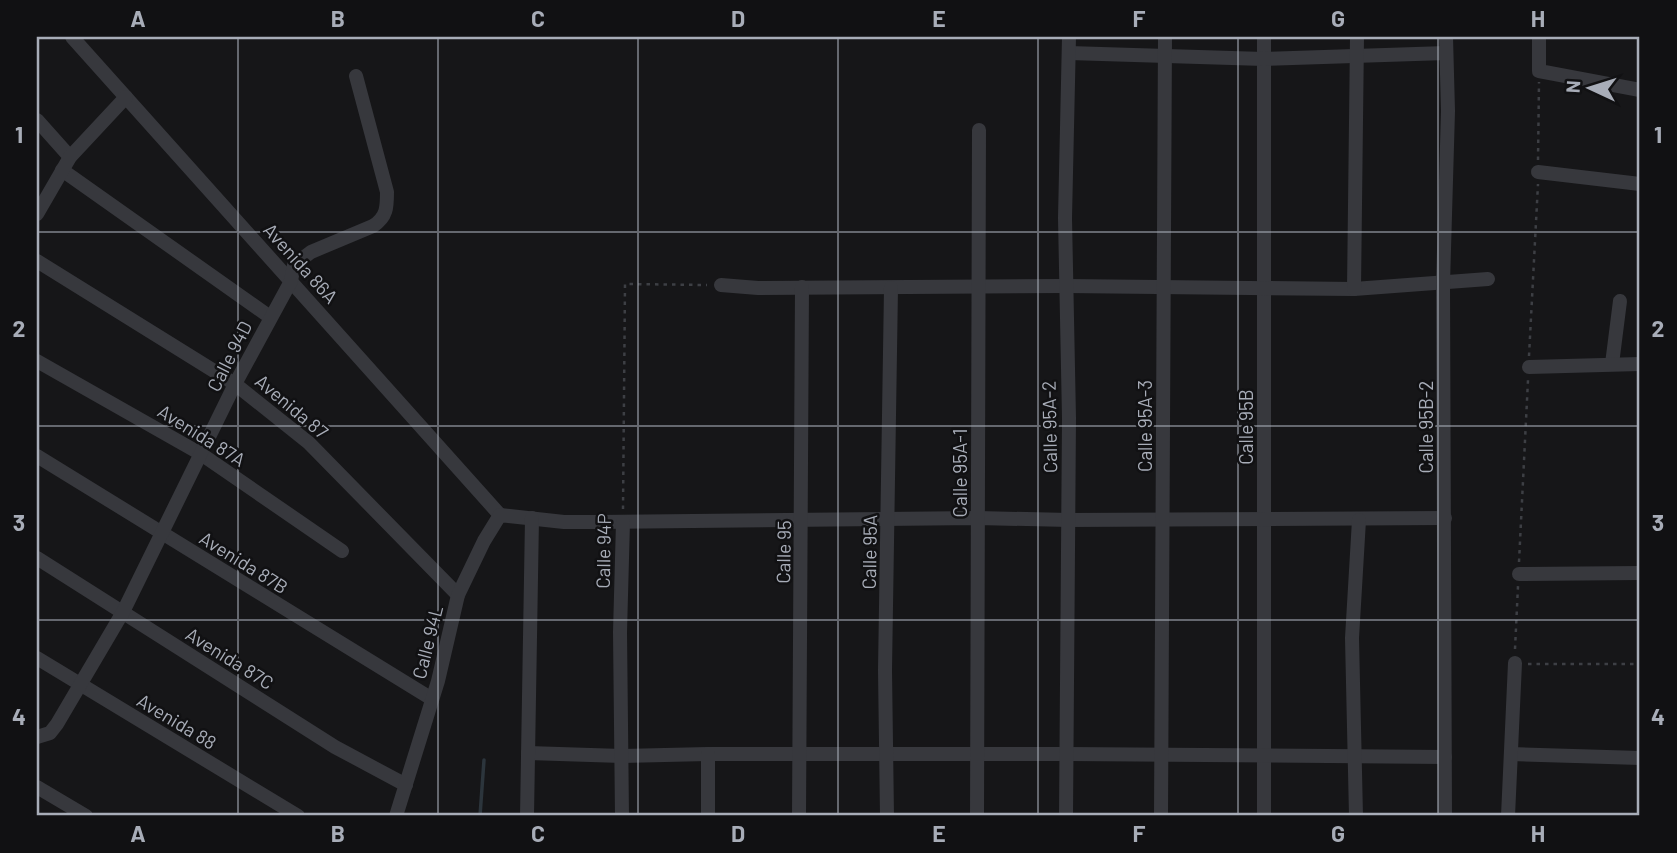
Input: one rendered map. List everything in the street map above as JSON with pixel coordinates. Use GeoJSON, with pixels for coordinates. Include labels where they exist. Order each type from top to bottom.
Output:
{"type":"FeatureCollection","features":[{"type":"Feature","properties":{"kind":"street","name":"Calle 95A-2"},"geometry":{"type":"LineString","coordinates":[[1066,816],[1069,520],[1065,218],[1069,37]]}},
{"type":"Feature","properties":{"kind":"street","name":"Calle 95A-3"},"geometry":{"type":"LineString","coordinates":[[1161,816],[1166,37]]}},
{"type":"Feature","properties":{"kind":"street","name":"Calle 95B"},"geometry":{"type":"LineString","coordinates":[[1264,37],[1264,816]]}},
{"type":"Feature","properties":{"kind":"street"},"geometry":{"type":"LineString","coordinates":[[1354,289],[1357,37]]}},
{"type":"Feature","properties":{"kind":"street","name":"Calle 95B-2"},"geometry":{"type":"LineString","coordinates":[[1445,816],[1443,284],[1448,111],[1446,37]]}},
{"type":"Feature","properties":{"kind":"street"},"geometry":{"type":"LineString","coordinates":[[1539,37],[1539,71],[1640,90]]}},
{"type":"Feature","properties":{"kind":"street","name":"Avenida 86A"},"geometry":{"type":"LineString","coordinates":[[78,39],[126,97],[500,515]]}},
{"type":"Feature","properties":{"kind":"street"},"geometry":{"type":"LineString","coordinates":[[1069,53],[1264,59],[1446,53]]}},
{"type":"Feature","properties":{"kind":"street","name":"Calle 94D"},"geometry":{"type":"LineString","coordinates":[[37,737],[50,733],[123,612],[235,384],[291,281],[294,265],[311,253],[373,226],[381,221],[387,211],[387,192],[356,76]]}},
{"type":"Feature","properties":{"kind":"street"},"geometry":{"type":"LineString","coordinates":[[37,214],[70,157],[126,97]]}},
{"type":"Feature","properties":{"kind":"street"},"geometry":{"type":"LineString","coordinates":[[37,120],[70,157]]}},
{"type":"Feature","properties":{"kind":"street","name":"Calle 95A-1"},"geometry":{"type":"LineString","coordinates":[[977,816],[979,130]]}},
{"type":"Feature","properties":{"kind":"street"},"geometry":{"type":"LineString","coordinates":[[62,170],[270,317]]}},
{"type":"Feature","properties":{"kind":"street"},"geometry":{"type":"LineString","coordinates":[[1538,172],[1640,184]]}},
{"type":"Feature","properties":{"kind":"street","name":"Avenida 87"},"geometry":{"type":"LineString","coordinates":[[37,261],[235,384],[309,443],[458,595]]}},
{"type":"Feature","properties":{"kind":"street"},"geometry":{"type":"LineString","coordinates":[[721,285],[802,288],[1066,286],[1354,289],[1488,279]]}},
{"type":"Feature","properties":{"kind":"street","name":"Calle 95"},"geometry":{"type":"LineString","coordinates":[[800,816],[802,288]]}},
{"type":"Feature","properties":{"kind":"street","name":"Calle 95A"},"geometry":{"type":"LineString","coordinates":[[887,816],[885,670],[891,288]]}},
{"type":"Feature","properties":{"kind":"street"},"geometry":{"type":"LineString","coordinates":[[1612,364],[1620,301]]}},
{"type":"Feature","properties":{"kind":"street","name":"Avenida 87A"},"geometry":{"type":"LineString","coordinates":[[37,361],[201,454],[342,551]]}},
{"type":"Feature","properties":{"kind":"street"},"geometry":{"type":"LineString","coordinates":[[1529,367],[1640,365]]}},
{"type":"Feature","properties":{"kind":"street","name":"Avenida 87B"},"geometry":{"type":"LineString","coordinates":[[37,456],[432,699]]}},
{"type":"Feature","properties":{"kind":"street"},"geometry":{"type":"LineString","coordinates":[[500,515],[564,522],[978,518],[1445,518]]}},
{"type":"Feature","properties":{"kind":"street","name":"Calle 94L"},"geometry":{"type":"LineString","coordinates":[[396,816],[432,699],[458,595],[500,515]]}},
{"type":"Feature","properties":{"kind":"street"},"geometry":{"type":"LineString","coordinates":[[527,816],[532,518]]}},
{"type":"Feature","properties":{"kind":"street"},"geometry":{"type":"LineString","coordinates":[[1356,816],[1352,638],[1359,520]]}},
{"type":"Feature","properties":{"kind":"street","name":"Calle 94P"},"geometry":{"type":"LineString","coordinates":[[622,816],[620,632],[623,522]]}},
{"type":"Feature","properties":{"kind":"street","name":"Avenida 87C"},"geometry":{"type":"LineString","coordinates":[[37,558],[335,747],[405,785]]}},
{"type":"Feature","properties":{"kind":"street"},"geometry":{"type":"LineString","coordinates":[[1519,574],[1640,573]]}},
{"type":"Feature","properties":{"kind":"street","name":"Avenida 88"},"geometry":{"type":"LineString","coordinates":[[37,658],[299,816]]}},
{"type":"Feature","properties":{"kind":"street"},"geometry":{"type":"LineString","coordinates":[[1508,816],[1515,663]]}},
{"type":"Feature","properties":{"kind":"street"},"geometry":{"type":"LineString","coordinates":[[528,753],[622,756],[1068,754],[1445,757]]}},
{"type":"Feature","properties":{"kind":"street"},"geometry":{"type":"LineString","coordinates":[[708,754],[708,816]]}},
{"type":"Feature","properties":{"kind":"street"},"geometry":{"type":"LineString","coordinates":[[1511,754],[1640,758]]}},
{"type":"Feature","properties":{"kind":"street"},"geometry":{"type":"LineString","coordinates":[[37,787],[86,816]]}},
{"type":"Feature","properties":{"kind":"path","name":"Calle 94P"},"geometry":{"type":"LineString","coordinates":[[623,522],[624,286],[628,282],[721,285]]}},
{"type":"Feature","properties":{"kind":"path"},"geometry":{"type":"LineString","coordinates":[[1515,663],[1640,664]]}},
{"type":"Feature","properties":{"kind":"waterway"},"geometry":{"type":"LineString","coordinates":[[480,816],[484,760]]}}]}
